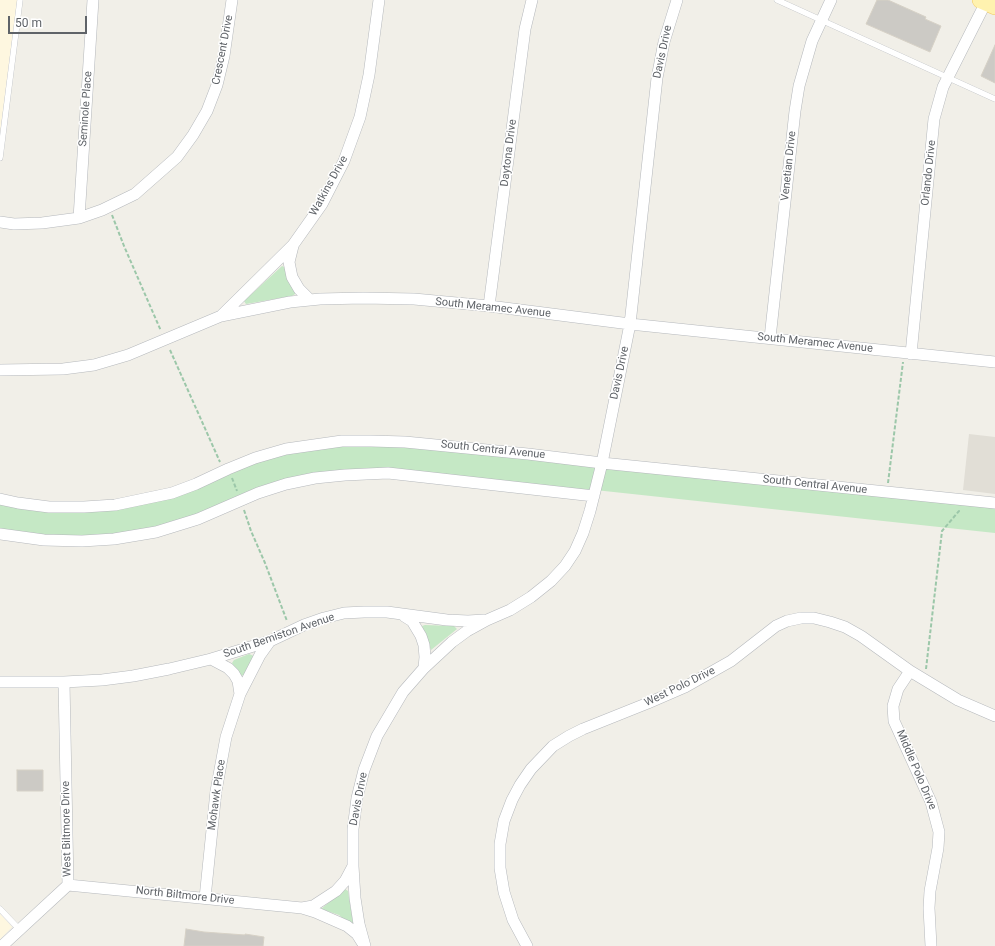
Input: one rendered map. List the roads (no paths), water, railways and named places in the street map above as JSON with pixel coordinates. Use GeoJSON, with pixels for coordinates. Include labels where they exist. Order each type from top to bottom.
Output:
{"type":"FeatureCollection","features":[{"type":"Feature","properties":{"kind":"street","name":"Seminole Place"},"geometry":{"type":"LineString","coordinates":[[79,218],[93,0]]}},
{"type":"Feature","properties":{"kind":"street","name":"Crescent Drive"},"geometry":{"type":"LineString","coordinates":[[0,222],[14,224],[42,224],[79,218],[108,207],[135,194],[177,156],[193,135],[204,117],[217,85],[224,56],[232,0]]}},
{"type":"Feature","properties":{"kind":"street","name":"Watkins Drive"},"geometry":{"type":"LineString","coordinates":[[221,316],[293,245],[325,198],[344,161],[360,116],[369,75],[379,0]]}},
{"type":"Feature","properties":{"kind":"street","name":"Daytona Drive"},"geometry":{"type":"LineString","coordinates":[[489,306],[525,29],[532,0]]}},
{"type":"Feature","properties":{"kind":"street","name":"Davis Drive"},"geometry":{"type":"LineString","coordinates":[[365,946],[358,918],[353,866],[354,822],[357,798],[364,770],[377,736],[403,692],[424,668],[452,642],[468,631],[487,620],[510,610],[551,581],[565,566],[575,551],[583,533],[602,463],[630,324],[657,78],[664,42],[677,0]]}},
{"type":"Feature","properties":{"kind":"street","name":"Venetian Drive"},"geometry":{"type":"LineString","coordinates":[[770,338],[799,86],[812,41],[831,0]]}},
{"type":"Feature","properties":{"kind":"street","name":"Orlando Drive"},"geometry":{"type":"LineString","coordinates":[[908,354],[934,119],[938,102],[948,78],[987,2]]}},
{"type":"Feature","properties":{"kind":"street"},"geometry":{"type":"LineString","coordinates":[[293,245],[289,262],[292,277],[299,289],[310,300]]}},
{"type":"Feature","properties":{"kind":"street","name":"South Meramec Avenue"},"geometry":{"type":"LineString","coordinates":[[0,370],[63,369],[94,365],[128,355],[221,316],[290,302],[363,298],[414,299],[489,306],[630,324],[995,362]]}},
{"type":"Feature","properties":{"kind":"street","name":"South Central Avenue"},"geometry":{"type":"LineString","coordinates":[[0,499],[49,507],[115,505],[172,493],[196,484],[228,468],[254,458],[286,449],[334,442],[357,441],[405,442],[995,503]]}},
{"type":"Feature","properties":{"kind":"street"},"geometry":{"type":"LineString","coordinates":[[0,534],[44,540],[82,541],[114,539],[163,530],[198,519],[258,493],[286,484],[315,478],[346,475],[388,473],[594,496]]}},
{"type":"Feature","properties":{"kind":"street","name":"South Bemiston Avenue"},"geometry":{"type":"LineString","coordinates":[[0,682],[64,682],[133,676],[211,659],[270,641],[290,630],[324,618],[344,613],[387,612],[404,616],[448,620],[487,620]]}},
{"type":"Feature","properties":{"kind":"street"},"geometry":{"type":"LineString","coordinates":[[404,616],[412,621],[421,636],[424,645],[424,668]]}},
{"type":"Feature","properties":{"kind":"street","name":"West Polo Drive"},"geometry":{"type":"LineString","coordinates":[[527,946],[513,920],[504,892],[500,868],[500,844],[504,821],[512,800],[531,769],[554,746],[583,729],[648,703],[697,681],[731,660],[771,630],[787,621],[801,618],[814,618],[845,627],[861,636],[910,671],[958,700],[995,716]]}},
{"type":"Feature","properties":{"kind":"street","name":"Mohawk Place"},"geometry":{"type":"LineString","coordinates":[[206,898],[216,791],[226,737],[240,694],[260,655],[270,641]]}},
{"type":"Feature","properties":{"kind":"street"},"geometry":{"type":"LineString","coordinates":[[211,659],[228,668],[234,674],[238,681],[240,694]]}},
{"type":"Feature","properties":{"kind":"street","name":"Middle Polo Drive"},"geometry":{"type":"LineString","coordinates":[[910,671],[898,689],[893,710],[894,721],[931,802],[938,832],[938,848],[930,891],[929,908],[931,946]]}},
{"type":"Feature","properties":{"kind":"street","name":"West Biltmore Drive"},"geometry":{"type":"LineString","coordinates":[[2,946],[68,885],[64,682]]}},
{"type":"Feature","properties":{"kind":"street","name":"North Biltmore Drive"},"geometry":{"type":"LineString","coordinates":[[302,908],[313,906],[336,891],[345,881],[353,866]]}},
{"type":"Feature","properties":{"kind":"street","name":"North Biltmore Drive"},"geometry":{"type":"LineString","coordinates":[[68,885],[302,908],[347,926],[357,934],[365,946]]}},
{"type":"Feature","properties":{"kind":"lane"},"geometry":{"type":"LineString","coordinates":[[0,158],[20,0]]}},
{"type":"Feature","properties":{"kind":"lane"},"geometry":{"type":"LineString","coordinates":[[777,0],[995,100]]}},
{"type":"Feature","properties":{"kind":"lane"},"geometry":{"type":"LineString","coordinates":[[0,909],[20,930]]}}]}
